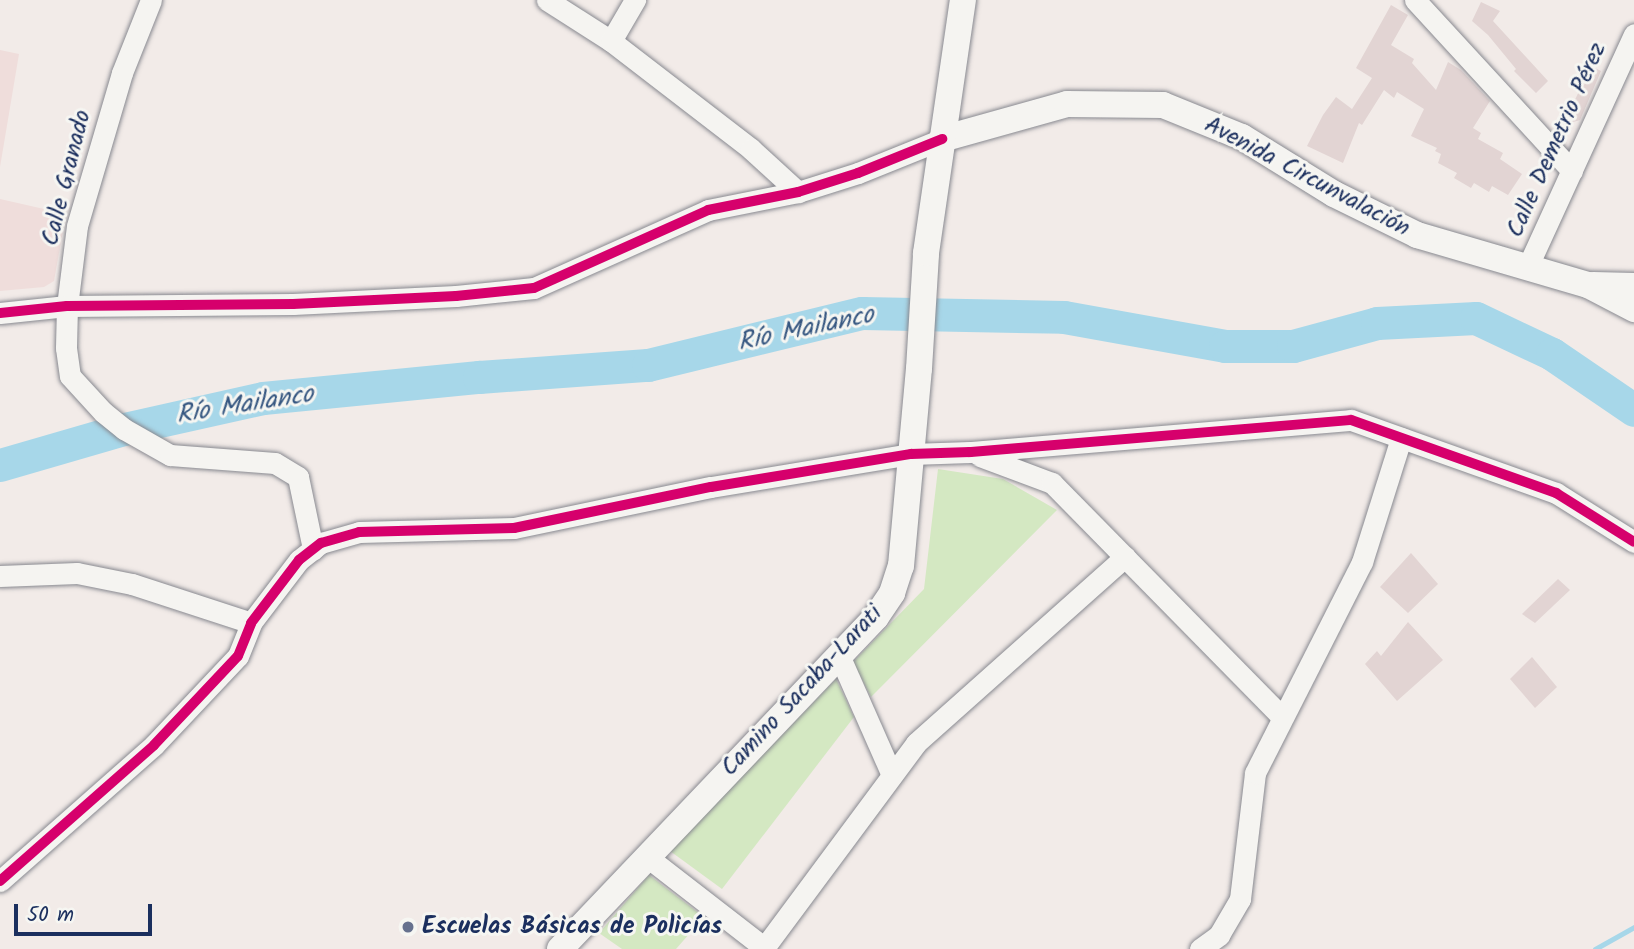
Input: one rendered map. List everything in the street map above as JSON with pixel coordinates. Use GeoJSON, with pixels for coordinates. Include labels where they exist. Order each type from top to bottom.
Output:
{"type":"FeatureCollection","features":[{"type":"Feature","properties":{"kind":"main road","name":"Camino Sacaba-Larati"},"geometry":{"type":"LineString","coordinates":[[560,949],[876,617],[892,593],[901,566],[919,369],[926,253],[963,0]]}},
{"type":"Feature","properties":{"kind":"main road","name":"Avenida Circunvalación"},"geometry":{"type":"LineString","coordinates":[[942,139],[1067,104],[1163,106],[1242,137],[1334,194],[1417,235],[1588,285],[1634,309]]}},
{"type":"Feature","properties":{"kind":"main road","name":"Avenida Circunvalación"},"geometry":{"type":"LineString","coordinates":[[1588,285],[1634,286]]}},
{"type":"Feature","properties":{"kind":"street","name":"Calle Granado"},"geometry":{"type":"LineString","coordinates":[[151,0],[122,73],[77,226],[67,306],[66,348],[70,376],[103,412],[124,429],[170,455],[275,463],[298,477],[313,549]]}},
{"type":"Feature","properties":{"kind":"street"},"geometry":{"type":"LineString","coordinates":[[547,0],[611,41],[751,149],[798,192]]}},
{"type":"Feature","properties":{"kind":"street"},"geometry":{"type":"LineString","coordinates":[[611,41],[635,0]]}},
{"type":"Feature","properties":{"kind":"street"},"geometry":{"type":"LineString","coordinates":[[1415,0],[1572,171]]}},
{"type":"Feature","properties":{"kind":"street","name":"Calle Demetrio Pérez"},"geometry":{"type":"LineString","coordinates":[[1527,268],[1634,34]]}},
{"type":"Feature","properties":{"kind":"street"},"geometry":{"type":"LineString","coordinates":[[0,313],[67,306],[293,304],[456,296],[534,288],[708,210],[798,192],[942,139]]}},
{"type":"Feature","properties":{"kind":"street"},"geometry":{"type":"LineString","coordinates":[[0,881],[153,745],[238,656],[251,623],[299,560],[321,543],[359,532],[514,528],[711,486],[911,454],[970,452],[1351,420],[1556,493],[1634,542]]}},
{"type":"Feature","properties":{"kind":"street"},"geometry":{"type":"LineString","coordinates":[[1200,949],[1219,935],[1240,899],[1255,773],[1281,716],[1362,562],[1401,438]]}},
{"type":"Feature","properties":{"kind":"street"},"geometry":{"type":"LineString","coordinates":[[970,452],[1052,483],[1281,716]]}},
{"type":"Feature","properties":{"kind":"street"},"geometry":{"type":"LineString","coordinates":[[646,856],[765,948],[916,744],[1125,557]]}},
{"type":"Feature","properties":{"kind":"street"},"geometry":{"type":"LineString","coordinates":[[0,576],[77,573],[132,584],[251,623]]}},
{"type":"Feature","properties":{"kind":"street"},"geometry":{"type":"LineString","coordinates":[[839,655],[892,775]]}},
{"type":"Feature","properties":{"kind":"shaded area"},"geometry":{"type":"Polygon","coordinates":[[[0,50],[19,54],[0,167],[0,50]]]}},
{"type":"Feature","properties":{"kind":"shaded area"},"geometry":{"type":"Polygon","coordinates":[[[0,199],[66,214],[54,281],[44,287],[0,291],[0,199]]]}},
{"type":"Feature","properties":{"kind":"green space"},"geometry":{"type":"Polygon","coordinates":[[[938,469],[1003,479],[1057,510],[871,697],[853,662],[924,589],[938,469]]]}},
{"type":"Feature","properties":{"kind":"green space"},"geometry":{"type":"Polygon","coordinates":[[[836,679],[854,717],[722,889],[670,851],[836,679]]]}},
{"type":"Feature","properties":{"kind":"green space"},"geometry":{"type":"Polygon","coordinates":[[[649,875],[704,917],[676,949],[622,949],[599,933],[649,875]]]}},
{"type":"Feature","properties":{"kind":"building"},"geometry":{"type":"Polygon","coordinates":[[[1481,2],[1500,11],[1493,21],[1548,81],[1536,93],[1514,71],[1516,69],[1488,35],[1472,21],[1481,2]]]}},
{"type":"Feature","properties":{"kind":"building"},"geometry":{"type":"Polygon","coordinates":[[[1391,5],[1408,15],[1391,45],[1414,59],[1412,63],[1436,90],[1448,62],[1461,70],[1490,101],[1473,128],[1481,133],[1478,139],[1503,153],[1500,159],[1522,174],[1508,195],[1492,186],[1489,192],[1474,183],[1471,188],[1454,178],[1457,173],[1438,163],[1441,154],[1435,151],[1437,148],[1411,136],[1424,109],[1397,92],[1394,98],[1384,90],[1362,125],[1359,123],[1343,163],[1307,146],[1336,97],[1352,109],[1372,78],[1356,68],[1391,5]]]}},
{"type":"Feature","properties":{"kind":"building"},"geometry":{"type":"Polygon","coordinates":[[[1591,66],[1601,71],[1580,120],[1563,125],[1591,66]]]}},
{"type":"Feature","properties":{"kind":"building"},"geometry":{"type":"Polygon","coordinates":[[[1411,553],[1438,584],[1408,613],[1380,587],[1411,553]]]}},
{"type":"Feature","properties":{"kind":"building"},"geometry":{"type":"Polygon","coordinates":[[[1558,579],[1570,590],[1535,623],[1522,614],[1558,579]]]}},
{"type":"Feature","properties":{"kind":"building"},"geometry":{"type":"Polygon","coordinates":[[[1408,622],[1443,660],[1397,701],[1365,664],[1377,651],[1381,656],[1408,622]]]}},
{"type":"Feature","properties":{"kind":"building"},"geometry":{"type":"Polygon","coordinates":[[[1532,657],[1557,687],[1535,708],[1510,679],[1532,657]]]}},
{"type":"Feature","properties":{"kind":"waterway","name":"Río Mailanco"},"geometry":{"type":"LineString","coordinates":[[0,465],[124,429],[263,398],[479,377],[648,365],[862,313],[1064,317],[1225,346],[1293,346],[1377,323],[1476,318],[1552,354],[1634,410]]}},
{"type":"Feature","properties":{"kind":"waterway"},"geometry":{"type":"LineString","coordinates":[[1595,949],[1634,927]]}},
{"type":"Feature","properties":{"kind":"cycle path"},"geometry":{"type":"LineString","coordinates":[[0,313],[67,306],[293,304],[456,296],[534,288],[708,210],[798,192],[858,173],[942,139]]}},
{"type":"Feature","properties":{"kind":"cycle path"},"geometry":{"type":"LineString","coordinates":[[0,881],[154,745],[238,656],[251,623],[299,560],[321,543],[359,532],[514,528],[711,487],[911,454],[970,452],[1351,420],[1556,493],[1634,542]]}},
{"type":"Feature","properties":{"kind":"place","name":"Escuelas Básicas de Policías"},"geometry":{"type":"Point","coordinates":[408,927]}}]}
